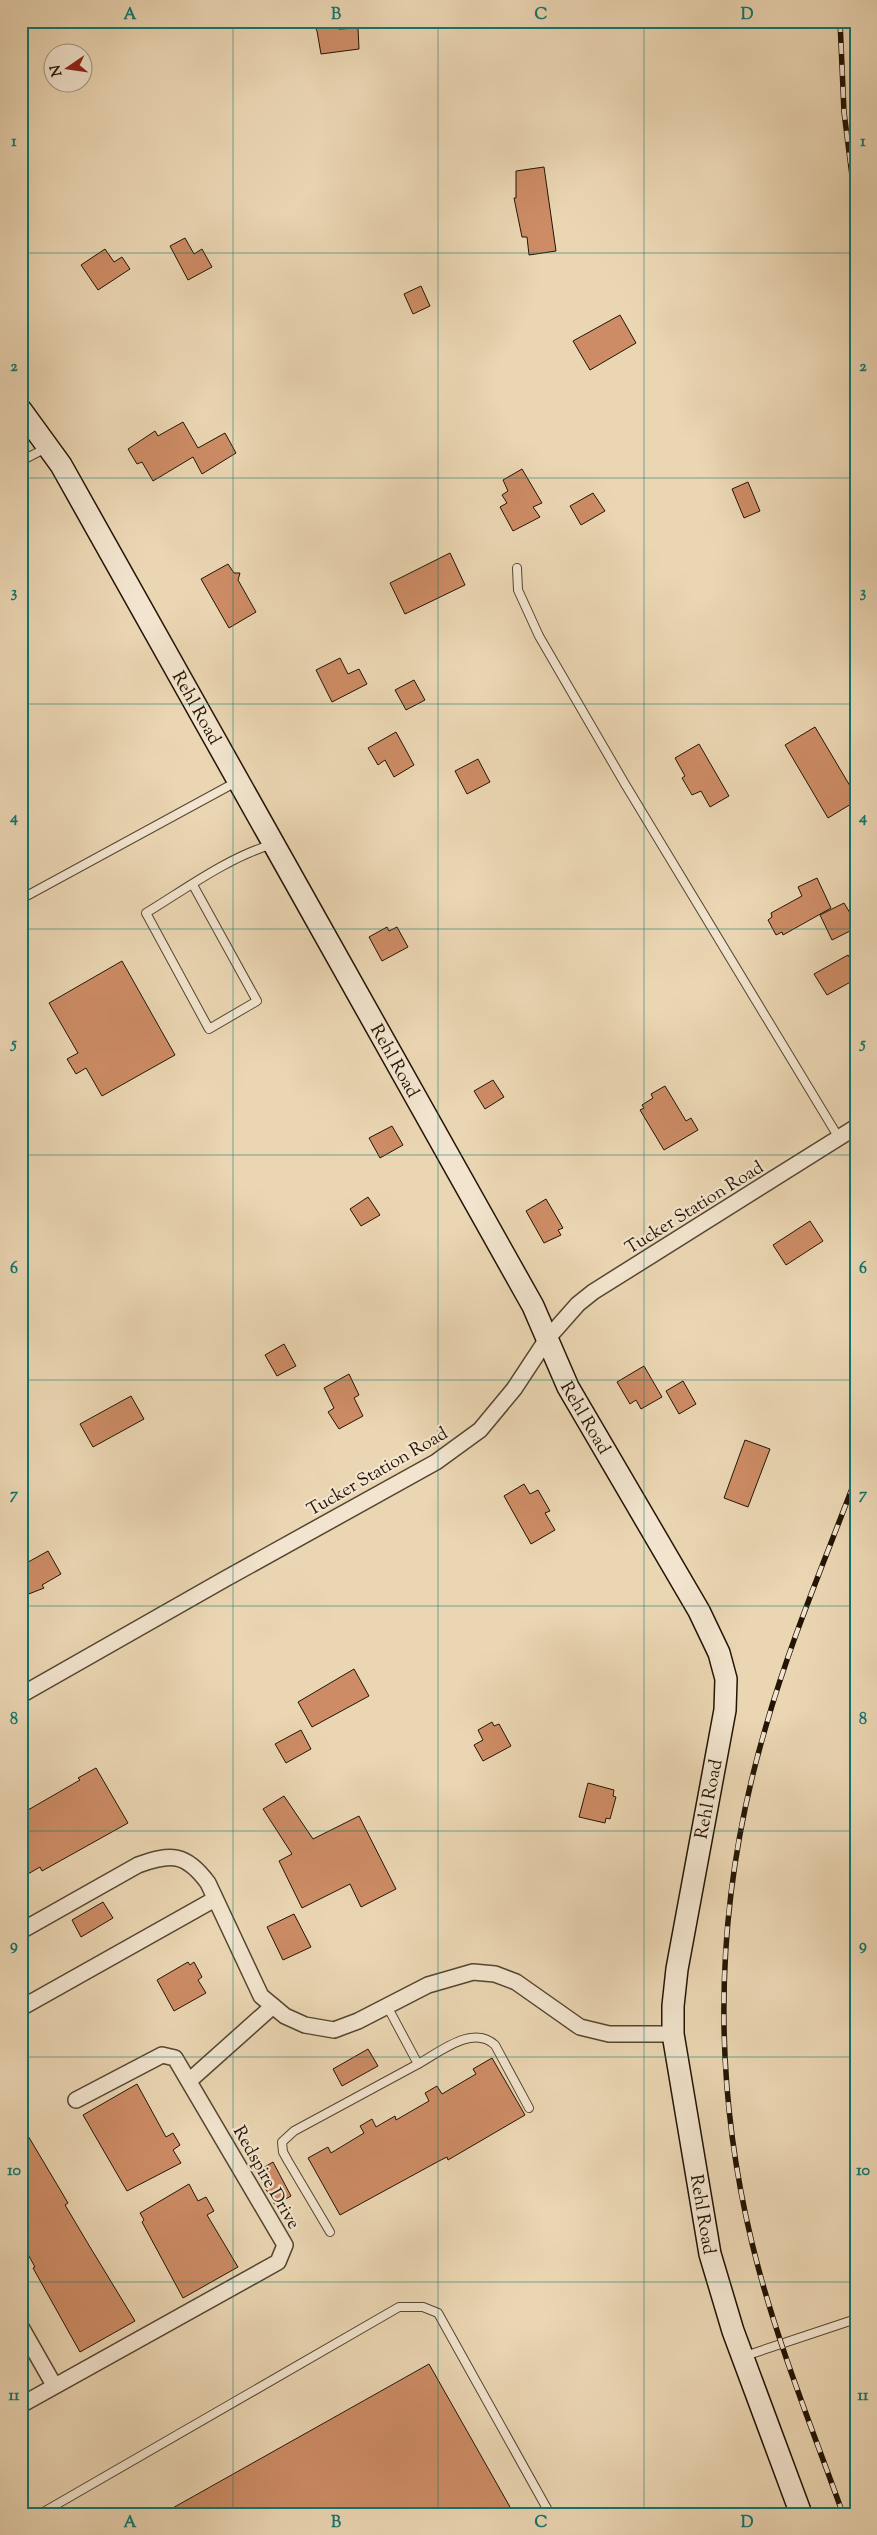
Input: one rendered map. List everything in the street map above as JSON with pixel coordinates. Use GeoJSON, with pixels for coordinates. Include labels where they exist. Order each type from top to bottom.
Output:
{"type":"FeatureCollection","features":[{"type":"Feature","properties":{"kind":"street","name":"Rehl Road"},"geometry":{"type":"LineString","coordinates":[[21,410],[61,465],[240,780],[533,1306],[568,1387],[698,1611],[719,1653],[726,1679],[725,1710],[677,1969],[673,2006],[673,2034],[710,2254],[743,2357],[801,2514]]}},
{"type":"Feature","properties":{"kind":"street","name":"Tucker Station Road"},"geometry":{"type":"LineString","coordinates":[[21,1695],[218,1582],[436,1462],[480,1430],[514,1389],[547,1339],[578,1304],[593,1292],[856,1127]]}},
{"type":"Feature","properties":{"kind":"street"},"geometry":{"type":"LineString","coordinates":[[21,1931],[138,1865],[158,1857],[181,1857],[198,1869],[215,1899],[261,1996],[285,2016],[306,2025],[334,2030],[358,2021],[428,1985],[472,1972],[495,1974],[516,1982],[580,2027],[608,2034],[673,2034]]}},
{"type":"Feature","properties":{"kind":"street"},"geometry":{"type":"LineString","coordinates":[[21,2008],[215,1899]]}},
{"type":"Feature","properties":{"kind":"street"},"geometry":{"type":"LineString","coordinates":[[189,2081],[274,2006]]}},
{"type":"Feature","properties":{"kind":"street","name":"Redspire Drive"},"geometry":{"type":"LineString","coordinates":[[21,2405],[278,2262],[284,2245],[175,2058],[162,2055],[76,2100]]}},
{"type":"Feature","properties":{"kind":"street"},"geometry":{"type":"LineString","coordinates":[[21,2326],[54,2385]]}},
{"type":"Feature","properties":{"kind":"lane"},"geometry":{"type":"LineString","coordinates":[[21,461],[48,447]]}},
{"type":"Feature","properties":{"kind":"lane"},"geometry":{"type":"LineString","coordinates":[[517,568],[518,590],[539,636],[625,784],[839,1138]]}},
{"type":"Feature","properties":{"kind":"lane"},"geometry":{"type":"LineString","coordinates":[[21,899],[240,780]]}},
{"type":"Feature","properties":{"kind":"lane"},"geometry":{"type":"LineString","coordinates":[[193,885],[257,1001],[209,1029],[146,913],[248,852],[275,843]]}},
{"type":"Feature","properties":{"kind":"lane"},"geometry":{"type":"LineString","coordinates":[[387,2006],[418,2064]]}},
{"type":"Feature","properties":{"kind":"lane"},"geometry":{"type":"LineString","coordinates":[[330,2232],[283,2152],[282,2142],[294,2131],[473,2036],[487,2038],[495,2045],[530,2108]]}},
{"type":"Feature","properties":{"kind":"lane"},"geometry":{"type":"LineString","coordinates":[[40,2514],[399,2308],[423,2307],[438,2314],[550,2514]]}},
{"type":"Feature","properties":{"kind":"lane"},"geometry":{"type":"LineString","coordinates":[[743,2357],[856,2319]]}},
{"type":"Feature","properties":{"kind":"building"},"geometry":{"type":"Polygon","coordinates":[[[312,21],[334,21],[339,29],[358,28],[359,49],[321,54],[317,31],[312,21]]]}},
{"type":"Feature","properties":{"kind":"building"},"geometry":{"type":"Polygon","coordinates":[[[544,167],[556,251],[529,255],[527,237],[522,237],[514,198],[516,198],[516,171],[544,167]]]}},
{"type":"Feature","properties":{"kind":"building"},"geometry":{"type":"Polygon","coordinates":[[[185,238],[194,254],[202,249],[212,267],[188,280],[170,246],[185,238]]]}},
{"type":"Feature","properties":{"kind":"building"},"geometry":{"type":"Polygon","coordinates":[[[105,249],[114,262],[122,257],[130,269],[98,290],[81,265],[105,249]]]}},
{"type":"Feature","properties":{"kind":"building"},"geometry":{"type":"Polygon","coordinates":[[[421,286],[430,306],[413,314],[404,294],[421,286]]]}},
{"type":"Feature","properties":{"kind":"building"},"geometry":{"type":"Polygon","coordinates":[[[620,315],[636,343],[590,370],[573,341],[620,315]]]}},
{"type":"Feature","properties":{"kind":"building"},"geometry":{"type":"Polygon","coordinates":[[[183,422],[198,448],[225,433],[236,453],[202,474],[193,457],[153,481],[142,462],[137,464],[128,449],[155,431],[158,436],[183,422]]]}},
{"type":"Feature","properties":{"kind":"building"},"geometry":{"type":"Polygon","coordinates":[[[522,469],[542,503],[533,507],[540,517],[513,531],[500,507],[507,503],[502,495],[508,491],[503,480],[522,469]]]}},
{"type":"Feature","properties":{"kind":"building"},"geometry":{"type":"Polygon","coordinates":[[[748,482],[760,511],[744,518],[732,489],[748,482]]]}},
{"type":"Feature","properties":{"kind":"building"},"geometry":{"type":"Polygon","coordinates":[[[593,493],[605,511],[581,525],[570,506],[593,493]]]}},
{"type":"Feature","properties":{"kind":"building"},"geometry":{"type":"Polygon","coordinates":[[[450,553],[465,585],[405,614],[390,583],[450,553]]]}},
{"type":"Feature","properties":{"kind":"building"},"geometry":{"type":"Polygon","coordinates":[[[228,564],[234,573],[240,573],[238,580],[256,612],[229,628],[201,579],[228,564]]]}},
{"type":"Feature","properties":{"kind":"building"},"geometry":{"type":"Polygon","coordinates":[[[340,658],[348,674],[359,669],[367,684],[332,702],[316,670],[340,658]]]}},
{"type":"Feature","properties":{"kind":"building"},"geometry":{"type":"Polygon","coordinates":[[[414,680],[425,700],[406,710],[395,690],[414,680]]]}},
{"type":"Feature","properties":{"kind":"building"},"geometry":{"type":"Polygon","coordinates":[[[815,727],[856,796],[856,801],[828,818],[785,745],[815,727]]]}},
{"type":"Feature","properties":{"kind":"building"},"geometry":{"type":"Polygon","coordinates":[[[396,732],[414,765],[394,777],[385,760],[378,765],[368,748],[396,732]]]}},
{"type":"Feature","properties":{"kind":"building"},"geometry":{"type":"Polygon","coordinates":[[[699,744],[729,796],[710,807],[701,791],[692,795],[682,778],[685,776],[675,758],[699,744]]]}},
{"type":"Feature","properties":{"kind":"building"},"geometry":{"type":"Polygon","coordinates":[[[478,759],[490,782],[467,794],[455,771],[478,759]]]}},
{"type":"Feature","properties":{"kind":"building"},"geometry":{"type":"Polygon","coordinates":[[[817,878],[831,908],[783,935],[782,932],[776,935],[768,920],[772,917],[771,913],[802,896],[798,887],[817,878]]]}},
{"type":"Feature","properties":{"kind":"building"},"geometry":{"type":"Polygon","coordinates":[[[844,903],[856,923],[856,928],[832,940],[820,915],[844,903]]]}},
{"type":"Feature","properties":{"kind":"building"},"geometry":{"type":"Polygon","coordinates":[[[387,927],[389,931],[397,927],[408,947],[382,961],[369,937],[387,927]]]}},
{"type":"Feature","properties":{"kind":"building"},"geometry":{"type":"Polygon","coordinates":[[[848,955],[856,968],[856,979],[827,995],[814,974],[848,955]]]}},
{"type":"Feature","properties":{"kind":"building"},"geometry":{"type":"Polygon","coordinates":[[[122,961],[175,1055],[102,1096],[86,1068],[76,1074],[67,1059],[78,1053],[49,1003],[122,961]]]}},
{"type":"Feature","properties":{"kind":"building"},"geometry":{"type":"Polygon","coordinates":[[[493,1080],[504,1097],[485,1109],[474,1091],[493,1080]]]}},
{"type":"Feature","properties":{"kind":"building"},"geometry":{"type":"Polygon","coordinates":[[[665,1086],[686,1121],[691,1118],[698,1130],[664,1150],[640,1110],[644,1108],[642,1105],[653,1098],[651,1094],[665,1086]]]}},
{"type":"Feature","properties":{"kind":"building"},"geometry":{"type":"Polygon","coordinates":[[[392,1126],[403,1145],[380,1158],[369,1138],[392,1126]]]}},
{"type":"Feature","properties":{"kind":"building"},"geometry":{"type":"Polygon","coordinates":[[[368,1197],[380,1215],[361,1226],[350,1209],[368,1197]]]}},
{"type":"Feature","properties":{"kind":"building"},"geometry":{"type":"Polygon","coordinates":[[[546,1199],[563,1228],[558,1230],[561,1235],[544,1243],[526,1211],[546,1199]]]}},
{"type":"Feature","properties":{"kind":"building"},"geometry":{"type":"Polygon","coordinates":[[[810,1221],[823,1241],[786,1265],[773,1245],[810,1221]]]}},
{"type":"Feature","properties":{"kind":"building"},"geometry":{"type":"Polygon","coordinates":[[[284,1344],[296,1366],[277,1376],[265,1355],[284,1344]]]}},
{"type":"Feature","properties":{"kind":"building"},"geometry":{"type":"Polygon","coordinates":[[[644,1366],[662,1397],[641,1409],[636,1400],[630,1404],[617,1382],[644,1366]]]}},
{"type":"Feature","properties":{"kind":"building"},"geometry":{"type":"Polygon","coordinates":[[[349,1374],[359,1395],[354,1398],[363,1416],[339,1429],[328,1412],[334,1408],[324,1388],[349,1374]]]}},
{"type":"Feature","properties":{"kind":"building"},"geometry":{"type":"Polygon","coordinates":[[[683,1381],[696,1404],[679,1414],[666,1391],[683,1381]]]}},
{"type":"Feature","properties":{"kind":"building"},"geometry":{"type":"Polygon","coordinates":[[[131,1396],[144,1419],[93,1447],[80,1424],[131,1396]]]}},
{"type":"Feature","properties":{"kind":"building"},"geometry":{"type":"Polygon","coordinates":[[[745,1440],[770,1449],[748,1507],[724,1498],[745,1440]]]}},
{"type":"Feature","properties":{"kind":"building"},"geometry":{"type":"Polygon","coordinates":[[[524,1484],[530,1494],[538,1490],[550,1511],[545,1513],[555,1530],[531,1544],[504,1496],[524,1484]]]}},
{"type":"Feature","properties":{"kind":"building"},"geometry":{"type":"Polygon","coordinates":[[[48,1551],[61,1574],[42,1585],[44,1588],[21,1597],[21,1566],[48,1551]]]}},
{"type":"Feature","properties":{"kind":"building"},"geometry":{"type":"Polygon","coordinates":[[[354,1669],[369,1696],[312,1727],[298,1702],[354,1669]]]}},
{"type":"Feature","properties":{"kind":"building"},"geometry":{"type":"Polygon","coordinates":[[[492,1722],[494,1726],[499,1724],[511,1746],[483,1761],[474,1745],[483,1740],[478,1730],[492,1722]]]}},
{"type":"Feature","properties":{"kind":"building"},"geometry":{"type":"Polygon","coordinates":[[[301,1730],[311,1749],[286,1763],[275,1744],[301,1730]]]}},
{"type":"Feature","properties":{"kind":"building"},"geometry":{"type":"Polygon","coordinates":[[[96,1768],[128,1823],[42,1871],[40,1867],[21,1878],[21,1814],[80,1780],[78,1778],[96,1768]]]}},
{"type":"Feature","properties":{"kind":"building"},"geometry":{"type":"Polygon","coordinates":[[[588,1783],[614,1790],[613,1796],[616,1797],[610,1819],[606,1818],[605,1823],[579,1817],[588,1783]]]}},
{"type":"Feature","properties":{"kind":"building"},"geometry":{"type":"Polygon","coordinates":[[[284,1796],[313,1839],[359,1816],[396,1889],[361,1907],[350,1884],[302,1908],[279,1861],[292,1854],[263,1809],[284,1796]]]}},
{"type":"Feature","properties":{"kind":"building"},"geometry":{"type":"Polygon","coordinates":[[[103,1902],[113,1918],[81,1937],[72,1920],[103,1902]]]}},
{"type":"Feature","properties":{"kind":"building"},"geometry":{"type":"Polygon","coordinates":[[[294,1914],[311,1947],[283,1960],[267,1927],[294,1914]]]}},
{"type":"Feature","properties":{"kind":"building"},"geometry":{"type":"Polygon","coordinates":[[[188,1962],[190,1965],[194,1962],[202,1977],[198,1980],[206,1993],[174,2011],[157,1980],[188,1962]]]}},
{"type":"Feature","properties":{"kind":"building"},"geometry":{"type":"Polygon","coordinates":[[[368,2049],[378,2066],[342,2086],[333,2069],[368,2049]]]}},
{"type":"Feature","properties":{"kind":"building"},"geometry":{"type":"Polygon","coordinates":[[[492,2058],[525,2115],[448,2160],[447,2157],[439,2161],[340,2215],[308,2158],[328,2147],[331,2153],[364,2133],[360,2126],[372,2119],[376,2127],[395,2116],[396,2120],[429,2101],[425,2093],[437,2086],[442,2094],[476,2074],[473,2069],[492,2058]]]}},
{"type":"Feature","properties":{"kind":"building"},"geometry":{"type":"Polygon","coordinates":[[[137,2084],[166,2137],[173,2133],[180,2145],[173,2150],[181,2163],[127,2191],[83,2115],[137,2084]]]}},
{"type":"Feature","properties":{"kind":"building"},"geometry":{"type":"Polygon","coordinates":[[[21,2124],[68,2203],[65,2205],[135,2321],[80,2352],[33,2268],[35,2267],[21,2242],[21,2124]]]}},
{"type":"Feature","properties":{"kind":"building"},"geometry":{"type":"Polygon","coordinates":[[[273,2162],[291,2196],[275,2205],[256,2172],[273,2162]]]}},
{"type":"Feature","properties":{"kind":"building"},"geometry":{"type":"Polygon","coordinates":[[[189,2184],[198,2201],[206,2197],[214,2211],[207,2215],[238,2267],[183,2298],[142,2222],[144,2220],[140,2213],[189,2184]]]}},
{"type":"Feature","properties":{"kind":"building"},"geometry":{"type":"Polygon","coordinates":[[[429,2364],[514,2514],[162,2514],[397,2382],[429,2364]]]}},
{"type":"Feature","properties":{"kind":"railway"},"geometry":{"type":"LineString","coordinates":[[840,21],[844,112],[856,208]]}},
{"type":"Feature","properties":{"kind":"railway"},"geometry":{"type":"LineString","coordinates":[[843,2514],[782,2346],[752,2243],[738,2178],[729,2113],[724,1984],[728,1919],[736,1855],[749,1790],[775,1695],[808,1601],[856,1478]]}}]}
